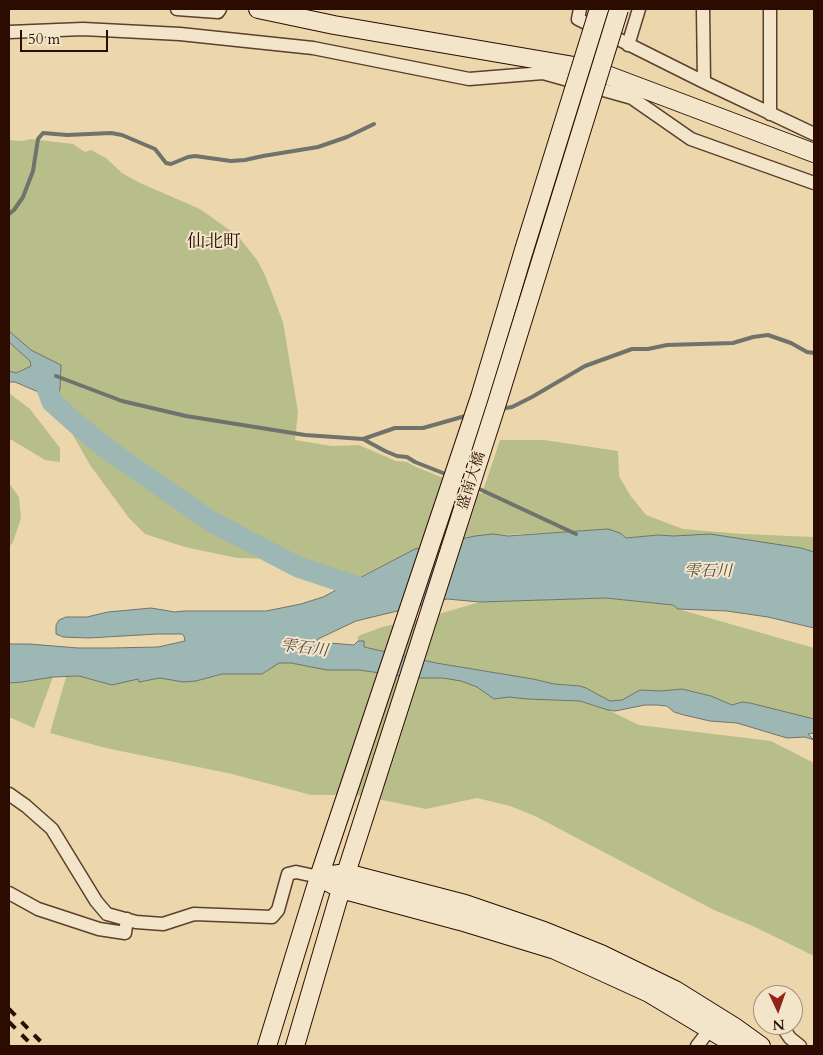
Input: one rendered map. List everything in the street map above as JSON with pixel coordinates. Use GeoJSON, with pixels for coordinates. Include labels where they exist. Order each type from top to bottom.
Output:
{"type":"FeatureCollection","features":[{"type":"Feature","properties":{"kind":"street"},"geometry":{"type":"LineString","coordinates":[[177,9],[218,12],[220,9]]}},
{"type":"Feature","properties":{"kind":"street"},"geometry":{"type":"LineString","coordinates":[[258,9],[334,25],[580,67],[599,72],[814,152]]}},
{"type":"Feature","properties":{"kind":"street"},"geometry":{"type":"LineString","coordinates":[[580,9],[578,19],[814,134]]}},
{"type":"Feature","properties":{"kind":"street","name":"盛南大橋"},"geometry":{"type":"LineString","coordinates":[[267,1046],[337,822],[480,397],[599,9]]}},
{"type":"Feature","properties":{"kind":"street","name":"盛南大橋"},"geometry":{"type":"LineString","coordinates":[[295,1046],[343,881],[498,403],[619,9]]}},
{"type":"Feature","properties":{"kind":"street"},"geometry":{"type":"LineString","coordinates":[[628,45],[639,9]]}},
{"type":"Feature","properties":{"kind":"street"},"geometry":{"type":"LineString","coordinates":[[703,9],[704,82]]}},
{"type":"Feature","properties":{"kind":"street"},"geometry":{"type":"LineString","coordinates":[[770,9],[770,114]]}},
{"type":"Feature","properties":{"kind":"street"},"geometry":{"type":"LineString","coordinates":[[9,32],[83,29],[180,34],[313,48],[468,79],[543,73],[632,98],[691,139],[814,182]]}},
{"type":"Feature","properties":{"kind":"street"},"geometry":{"type":"LineString","coordinates":[[9,794],[52,829],[96,901],[107,914],[136,922],[163,924],[194,914],[272,916],[278,910],[288,874],[296,872],[465,904],[544,931],[601,954],[675,990],[761,1046]]}},
{"type":"Feature","properties":{"kind":"street"},"geometry":{"type":"LineString","coordinates":[[343,881],[460,921],[555,950],[649,993],[737,1046]]}},
{"type":"Feature","properties":{"kind":"street"},"geometry":{"type":"LineString","coordinates":[[9,893],[38,910],[99,930],[125,933],[127,919]]}},
{"type":"Feature","properties":{"kind":"street"},"geometry":{"type":"LineString","coordinates":[[697,1046],[710,1029]]}},
{"type":"Feature","properties":{"kind":"street"},"geometry":{"type":"LineString","coordinates":[[788,1035],[800,1046]]}},
{"type":"Feature","properties":{"kind":"green space"},"geometry":{"type":"Polygon","coordinates":[[[31,139],[73,144],[85,152],[91,150],[106,158],[122,173],[140,183],[200,209],[238,236],[257,260],[265,275],[283,322],[298,412],[295,440],[332,446],[359,445],[396,461],[407,462],[482,494],[500,440],[544,440],[618,451],[619,476],[630,495],[646,515],[683,529],[814,537],[814,552],[801,548],[674,536],[658,535],[626,538],[608,529],[475,536],[415,549],[344,585],[298,571],[275,559],[237,558],[185,547],[145,534],[129,518],[90,465],[70,430],[54,408],[66,407],[66,405],[56,402],[54,397],[60,389],[61,365],[31,350],[9,331],[9,140],[22,141],[31,139]]]}},
{"type":"Feature","properties":{"kind":"green space"},"geometry":{"type":"Polygon","coordinates":[[[9,342],[30,361],[31,366],[16,373],[9,371],[9,342]]]}},
{"type":"Feature","properties":{"kind":"green space"},"geometry":{"type":"Polygon","coordinates":[[[9,393],[30,409],[60,448],[60,462],[45,460],[9,440],[9,393]]]}},
{"type":"Feature","properties":{"kind":"green space"},"geometry":{"type":"Polygon","coordinates":[[[9,483],[19,497],[21,518],[13,542],[9,547],[9,483]]]}},
{"type":"Feature","properties":{"kind":"green space"},"geometry":{"type":"Polygon","coordinates":[[[606,598],[673,605],[678,609],[814,648],[814,719],[750,703],[742,702],[732,705],[711,696],[682,689],[640,690],[622,700],[610,701],[580,686],[554,684],[436,663],[364,647],[364,641],[358,641],[358,636],[382,627],[480,602],[606,598]]]}},
{"type":"Feature","properties":{"kind":"green space"},"geometry":{"type":"Polygon","coordinates":[[[291,663],[327,670],[359,670],[415,678],[443,678],[461,681],[477,687],[491,697],[580,701],[608,710],[639,725],[771,741],[814,763],[814,956],[755,927],[714,910],[535,816],[510,806],[477,798],[426,809],[358,795],[311,795],[232,774],[106,748],[50,733],[66,677],[79,676],[112,685],[138,679],[139,682],[160,678],[183,682],[196,681],[222,674],[256,674],[266,672],[274,664],[291,663]]]}},
{"type":"Feature","properties":{"kind":"green space"},"geometry":{"type":"Polygon","coordinates":[[[53,677],[34,728],[9,717],[9,683],[53,677]]]}},
{"type":"Feature","properties":{"kind":"water"},"geometry":{"type":"Polygon","coordinates":[[[9,331],[31,350],[61,365],[60,389],[54,397],[56,402],[67,407],[49,409],[48,396],[15,382],[9,382],[9,371],[16,373],[31,366],[30,361],[9,342],[9,331]]]}},
{"type":"Feature","properties":{"kind":"water","name":"雫石川"},"geometry":{"type":"Polygon","coordinates":[[[608,529],[620,533],[626,538],[710,534],[801,548],[814,552],[814,628],[768,617],[727,611],[678,609],[673,605],[606,598],[480,602],[447,599],[356,621],[318,639],[317,642],[354,645],[358,641],[364,641],[364,647],[436,663],[554,684],[580,686],[610,701],[622,700],[640,690],[682,689],[711,696],[732,705],[742,702],[750,703],[814,719],[814,733],[808,734],[814,740],[805,737],[787,738],[737,723],[710,721],[684,715],[674,712],[667,706],[645,705],[615,711],[580,701],[509,697],[494,699],[477,687],[461,681],[443,678],[415,678],[359,670],[327,670],[291,663],[279,663],[262,674],[222,674],[196,681],[183,682],[160,678],[139,682],[138,679],[112,685],[79,676],[53,677],[9,683],[9,644],[111,648],[158,647],[185,641],[182,634],[89,638],[63,637],[56,634],[56,625],[59,620],[66,617],[87,617],[108,612],[151,608],[175,612],[266,611],[301,604],[323,597],[415,549],[493,534],[508,536],[608,529]]]}},
{"type":"Feature","properties":{"kind":"waterway"},"geometry":{"type":"LineString","coordinates":[[9,214],[23,197],[33,171],[38,139],[43,133],[67,135],[111,133],[122,135],[155,149],[166,163],[171,164],[195,156],[231,161],[245,160],[318,147],[347,137],[374,124]]}},
{"type":"Feature","properties":{"kind":"waterway"},"geometry":{"type":"LineString","coordinates":[[500,409],[512,407],[532,397],[585,366],[632,349],[648,349],[667,345],[733,343],[768,335],[791,343],[807,352],[814,353]]}},
{"type":"Feature","properties":{"kind":"waterway"},"geometry":{"type":"LineString","coordinates":[[56,376],[122,401],[186,416],[305,435],[363,439],[395,428],[423,428],[469,415]]}},
{"type":"Feature","properties":{"kind":"waterway","name":"雫石川"},"geometry":{"type":"LineString","coordinates":[[45,383],[52,402],[80,427],[107,449],[212,522],[298,567],[373,592]]}},
{"type":"Feature","properties":{"kind":"waterway"},"geometry":{"type":"LineString","coordinates":[[363,439],[385,451],[397,456],[407,457],[448,475]]}},
{"type":"Feature","properties":{"kind":"waterway"},"geometry":{"type":"LineString","coordinates":[[475,487],[576,534]]}},
{"type":"Feature","properties":{"kind":"railway"},"geometry":{"type":"LineString","coordinates":[[9,1009],[45,1046]]}},
{"type":"Feature","properties":{"kind":"railway"},"geometry":{"type":"LineString","coordinates":[[9,1022],[33,1046]]}},
{"type":"Feature","properties":{"kind":"district","name":"仙北町"},"geometry":{"type":"Point","coordinates":[214,243]}}]}
